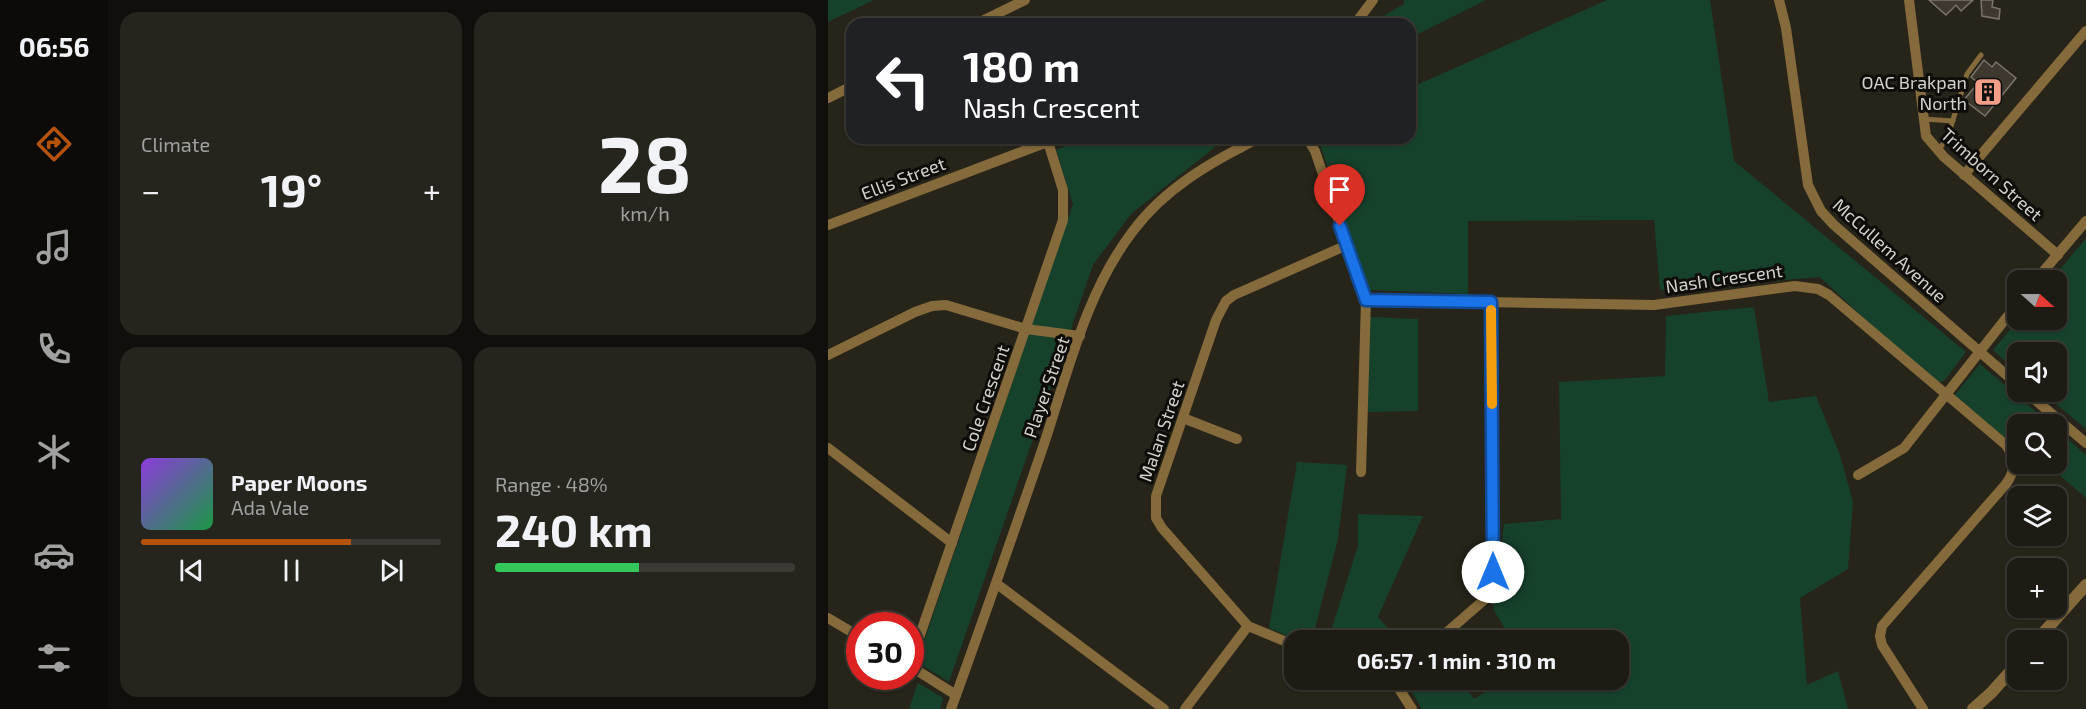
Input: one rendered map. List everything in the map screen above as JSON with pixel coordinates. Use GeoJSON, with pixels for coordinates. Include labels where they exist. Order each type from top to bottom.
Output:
{"type":"FeatureCollection","features":[{"type":"Feature","properties":{"kind":"street"},"geometry":{"type":"LineString","coordinates":[[988,18],[1025,0]]}},
{"type":"Feature","properties":{"kind":"street"},"geometry":{"type":"LineString","coordinates":[[1360,18],[1373,0]]}},
{"type":"Feature","properties":{"kind":"street","name":"McCullem Avenue"},"geometry":{"type":"LineString","coordinates":[[1779,0],[1786,28],[1808,185],[1813,199],[1834,225],[2007,376]]}},
{"type":"Feature","properties":{"kind":"street","name":"Trimborn Street"},"geometry":{"type":"LineString","coordinates":[[1909,0],[1922,119],[1926,136],[1938,151],[1964,175],[2058,255]]}},
{"type":"Feature","properties":{"kind":"street"},"geometry":{"type":"LineString","coordinates":[[1964,175],[2086,31]]}},
{"type":"Feature","properties":{"kind":"street"},"geometry":{"type":"LineString","coordinates":[[828,98],[846,89]]}},
{"type":"Feature","properties":{"kind":"street","name":"Ellis Street"},"geometry":{"type":"LineString","coordinates":[[828,225],[1042,144]]}},
{"type":"Feature","properties":{"kind":"street","name":"Cole Crescent"},"geometry":{"type":"LineString","coordinates":[[924,624],[1064,213],[1063,190],[1054,144]]}},
{"type":"Feature","properties":{"kind":"street"},"geometry":{"type":"LineString","coordinates":[[1237,144],[1240,147]]}},
{"type":"Feature","properties":{"kind":"street","name":"Player Street"},"geometry":{"type":"LineString","coordinates":[[951,709],[997,584],[1080,336],[1110,264],[1133,230],[1165,194],[1246,144]]}},
{"type":"Feature","properties":{"kind":"street"},"geometry":{"type":"LineString","coordinates":[[1311,144],[1366,300],[1361,472]]}},
{"type":"Feature","properties":{"kind":"street"},"geometry":{"type":"LineString","coordinates":[[2045,270],[2086,221]]}},
{"type":"Feature","properties":{"kind":"street","name":"Malan Street"},"geometry":{"type":"LineString","coordinates":[[1284,641],[1248,626],[1171,540],[1156,518],[1156,496],[1216,320],[1226,301],[1245,288],[1347,245]]}},
{"type":"Feature","properties":{"kind":"street","name":"Nash Crescent"},"geometry":{"type":"LineString","coordinates":[[1366,300],[1654,305],[1776,287],[1808,287],[1829,295],[2006,445],[2012,453],[2014,468],[2006,484],[1889,615],[1880,636],[1882,645],[1923,709]]}},
{"type":"Feature","properties":{"kind":"street"},"geometry":{"type":"LineString","coordinates":[[1450,630],[1484,600],[1493,572],[1491,302]]}},
{"type":"Feature","properties":{"kind":"street"},"geometry":{"type":"LineString","coordinates":[[828,355],[932,306],[958,307],[1026,329],[1080,336]]}},
{"type":"Feature","properties":{"kind":"street"},"geometry":{"type":"LineString","coordinates":[[1858,475],[1904,448],[2007,316]]}},
{"type":"Feature","properties":{"kind":"street"},"geometry":{"type":"LineString","coordinates":[[2038,402],[2086,443]]}},
{"type":"Feature","properties":{"kind":"street"},"geometry":{"type":"LineString","coordinates":[[1183,418],[1237,439]]}},
{"type":"Feature","properties":{"kind":"street"},"geometry":{"type":"LineString","coordinates":[[828,448],[952,543]]}},
{"type":"Feature","properties":{"kind":"street"},"geometry":{"type":"LineString","coordinates":[[997,584],[1164,709]]}},
{"type":"Feature","properties":{"kind":"street"},"geometry":{"type":"LineString","coordinates":[[2046,630],[2086,585]]}},
{"type":"Feature","properties":{"kind":"street"},"geometry":{"type":"LineString","coordinates":[[828,618],[846,629]]}},
{"type":"Feature","properties":{"kind":"street"},"geometry":{"type":"LineString","coordinates":[[1185,709],[1248,626]]}},
{"type":"Feature","properties":{"kind":"street","name":"Cole Crescent"},"geometry":{"type":"LineString","coordinates":[[924,674],[956,695]]}},
{"type":"Feature","properties":{"kind":"street"},"geometry":{"type":"LineString","coordinates":[[1973,709],[2007,674]]}},
{"type":"Feature","properties":{"kind":"street"},"geometry":{"type":"LineString","coordinates":[[1400,690],[1412,709]]}},
{"type":"Feature","properties":{"kind":"lane"},"geometry":{"type":"LineString","coordinates":[[1938,151],[1948,136],[1967,74],[1981,55]]}},
{"type":"Feature","properties":{"kind":"lane"},"geometry":{"type":"LineString","coordinates":[[1922,119],[1953,121]]}},
{"type":"Feature","properties":{"kind":"green space"},"geometry":{"type":"Polygon","coordinates":[[[828,0],[874,0],[828,22],[828,0]]]}},
{"type":"Feature","properties":{"kind":"green space"},"geometry":{"type":"Polygon","coordinates":[[[1404,0],[1486,0],[1416,35],[1416,18],[1380,18],[1404,4],[1404,0]]]}},
{"type":"Feature","properties":{"kind":"green space"},"geometry":{"type":"Polygon","coordinates":[[[1607,0],[1710,0],[1734,161],[1966,352],[1944,381],[1933,383],[1820,277],[1660,290],[1654,220],[1468,221],[1468,294],[1369,290],[1320,144],[1416,144],[1416,85],[1607,0]]]}},
{"type":"Feature","properties":{"kind":"green space"},"geometry":{"type":"Polygon","coordinates":[[[1070,144],[1213,144],[1215,147],[1131,214],[1093,265],[949,682],[924,666],[924,641],[1073,204],[1056,150],[1070,144]]]}},
{"type":"Feature","properties":{"kind":"green space"},"geometry":{"type":"Polygon","coordinates":[[[2086,238],[2086,429],[2054,402],[2067,402],[2067,342],[2007,342],[2007,362],[1993,350],[2010,330],[2067,330],[2067,270],[2059,270],[2086,238]]]}},
{"type":"Feature","properties":{"kind":"green space"},"geometry":{"type":"Polygon","coordinates":[[[1754,307],[1769,402],[1816,396],[1840,455],[1853,502],[1848,569],[1800,598],[1807,685],[1838,671],[1848,709],[1422,709],[1411,690],[1468,690],[1474,699],[1489,690],[1629,690],[1629,630],[1506,630],[1493,609],[1504,524],[1561,519],[1559,382],[1665,376],[1666,316],[1754,307]]]}},
{"type":"Feature","properties":{"kind":"green space"},"geometry":{"type":"Polygon","coordinates":[[[1368,317],[1418,319],[1418,411],[1368,412],[1368,317]]]}},
{"type":"Feature","properties":{"kind":"green space"},"geometry":{"type":"Polygon","coordinates":[[[1980,364],[2007,387],[2007,402],[2024,402],[2038,414],[2007,414],[2007,439],[1954,396],[1980,364]]]}},
{"type":"Feature","properties":{"kind":"green space"},"geometry":{"type":"Polygon","coordinates":[[[2067,439],[2086,455],[2086,498],[2058,474],[2067,474],[2067,439]]]}},
{"type":"Feature","properties":{"kind":"green space"},"geometry":{"type":"Polygon","coordinates":[[[1297,462],[1347,465],[1338,539],[1315,630],[1284,630],[1284,634],[1269,628],[1297,462]]]}},
{"type":"Feature","properties":{"kind":"green space"},"geometry":{"type":"Polygon","coordinates":[[[1358,514],[1423,516],[1378,617],[1390,630],[1331,630],[1358,546],[1358,514]]]}},
{"type":"Feature","properties":{"kind":"green space"},"geometry":{"type":"Polygon","coordinates":[[[924,687],[943,698],[940,709],[909,709],[916,690],[924,690],[924,687]]]}},
{"type":"Feature","properties":{"kind":"building"},"geometry":{"type":"Polygon","coordinates":[[[1929,0],[1973,0],[1961,11],[1956,5],[1946,15],[1929,0]]]}},
{"type":"Feature","properties":{"kind":"building"},"geometry":{"type":"Polygon","coordinates":[[[1981,0],[1993,0],[1992,7],[2000,9],[1999,19],[1982,16],[1981,0]]]}},
{"type":"Feature","properties":{"kind":"building","name":"OAC Brakpan North"},"geometry":{"type":"Polygon","coordinates":[[[1984,60],[1992,67],[1996,62],[2016,78],[1985,116],[1964,100],[1978,83],[1971,77],[1984,60]]]}},
{"type":"Feature","properties":{"kind":"slow traffic"},"geometry":{"type":"LineString","coordinates":[[1491,310],[1492,404]]}},
{"type":"Feature","properties":{"kind":"place","name":"OAC Brakpan North"},"geometry":{"type":"Point","coordinates":[1988,92]}},
{"type":"Feature","properties":{"kind":"route"},"geometry":{"type":"LineString","coordinates":[[1340,226],[1366,300],[1491,302],[1493,572]]}}]}
